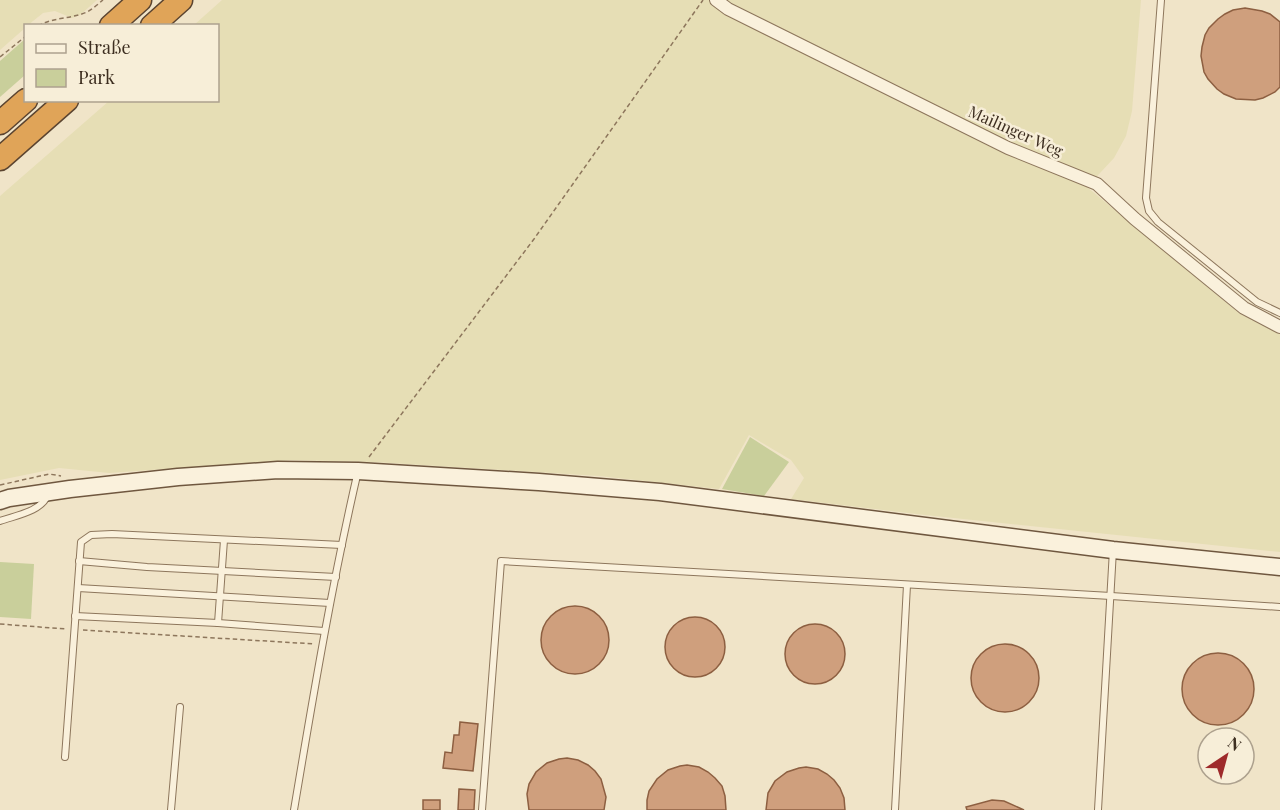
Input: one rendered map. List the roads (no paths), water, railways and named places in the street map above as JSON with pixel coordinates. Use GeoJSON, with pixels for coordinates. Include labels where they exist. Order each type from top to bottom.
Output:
{"type":"FeatureCollection","features":[{"type":"Feature","properties":{"kind":"highway"},"geometry":{"type":"LineString","coordinates":[[113,24],[140,0]]}},
{"type":"Feature","properties":{"kind":"highway"},"geometry":{"type":"LineString","coordinates":[[154,24],[181,0]]}},
{"type":"Feature","properties":{"kind":"highway"},"geometry":{"type":"LineString","coordinates":[[0,123],[24,102]]}},
{"type":"Feature","properties":{"kind":"highway"},"geometry":{"type":"LineString","coordinates":[[0,159],[65,102]]}},
{"type":"Feature","properties":{"kind":"street","name":"Mailinger Weg"},"geometry":{"type":"LineString","coordinates":[[716,0],[728,9],[1008,148],[1097,184],[1135,219],[1244,308],[1280,327]]}},
{"type":"Feature","properties":{"kind":"street"},"geometry":{"type":"LineString","coordinates":[[0,501],[47,492],[178,477],[278,470],[358,471],[660,492],[1113,550],[1280,567]]}},
{"type":"Feature","properties":{"kind":"lane"},"geometry":{"type":"LineString","coordinates":[[1161,0],[1146,198],[1149,212],[1158,222],[1257,302],[1280,313]]}},
{"type":"Feature","properties":{"kind":"lane"},"geometry":{"type":"LineString","coordinates":[[294,810],[324,631],[358,471]]}},
{"type":"Feature","properties":{"kind":"lane"},"geometry":{"type":"LineString","coordinates":[[0,521],[33,510],[43,503],[48,496],[47,492]]}},
{"type":"Feature","properties":{"kind":"lane"},"geometry":{"type":"LineString","coordinates":[[65,757],[81,542],[91,535],[112,534],[342,545]]}},
{"type":"Feature","properties":{"kind":"lane"},"geometry":{"type":"LineString","coordinates":[[218,623],[224,540]]}},
{"type":"Feature","properties":{"kind":"lane"},"geometry":{"type":"LineString","coordinates":[[1098,810],[1113,550]]}},
{"type":"Feature","properties":{"kind":"lane"},"geometry":{"type":"LineString","coordinates":[[79,561],[336,577]]}},
{"type":"Feature","properties":{"kind":"lane"},"geometry":{"type":"LineString","coordinates":[[482,810],[501,561],[1280,607]]}},
{"type":"Feature","properties":{"kind":"lane"},"geometry":{"type":"LineString","coordinates":[[895,810],[907,585]]}},
{"type":"Feature","properties":{"kind":"lane"},"geometry":{"type":"LineString","coordinates":[[78,588],[330,603]]}},
{"type":"Feature","properties":{"kind":"lane"},"geometry":{"type":"LineString","coordinates":[[75,616],[324,631]]}},
{"type":"Feature","properties":{"kind":"lane"},"geometry":{"type":"LineString","coordinates":[[171,810],[180,707]]}}]}
